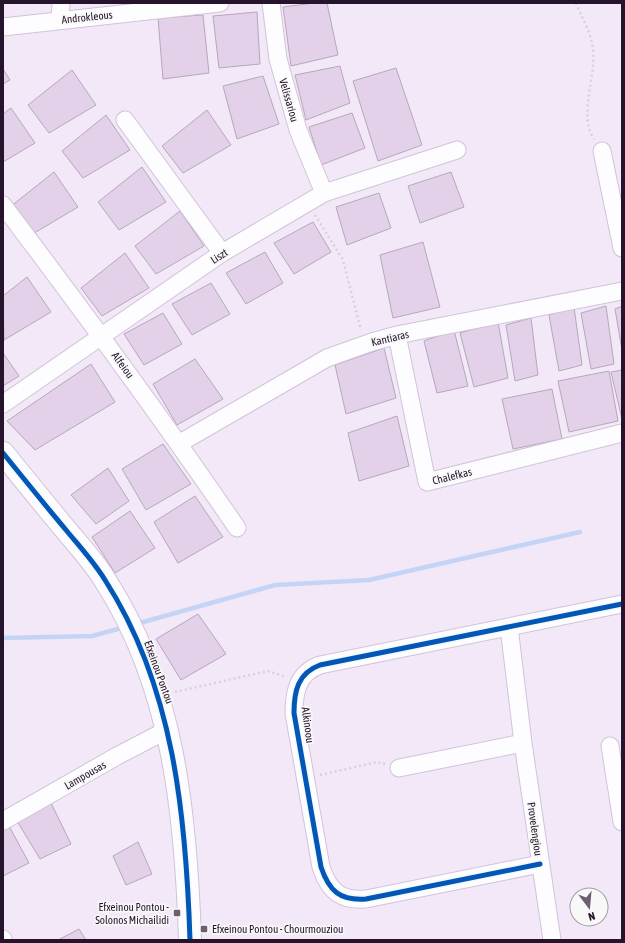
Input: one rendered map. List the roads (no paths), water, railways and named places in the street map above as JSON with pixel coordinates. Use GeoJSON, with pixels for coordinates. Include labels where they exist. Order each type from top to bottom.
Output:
{"type":"FeatureCollection","features":[{"type":"Feature","properties":{"kind":"street","name":"Androkleous"},"geometry":{"type":"LineString","coordinates":[[3,27],[60,11],[220,3]]}},
{"type":"Feature","properties":{"kind":"street","name":"Velissariou"},"geometry":{"type":"LineString","coordinates":[[271,3],[278,59],[298,130],[324,193]]}},
{"type":"Feature","properties":{"kind":"street"},"geometry":{"type":"LineString","coordinates":[[125,120],[222,253]]}},
{"type":"Feature","properties":{"kind":"street","name":"Liszt"},"geometry":{"type":"LineString","coordinates":[[3,404],[222,253],[324,193],[457,150]]}},
{"type":"Feature","properties":{"kind":"street"},"geometry":{"type":"LineString","coordinates":[[602,151],[622,248]]}},
{"type":"Feature","properties":{"kind":"street","name":"Alfeiou"},"geometry":{"type":"LineString","coordinates":[[3,205],[102,335],[180,443],[237,528]]}},
{"type":"Feature","properties":{"kind":"street","name":"Kantiaras"},"geometry":{"type":"LineString","coordinates":[[180,443],[303,370],[327,358],[365,344],[397,335],[622,291]]}},
{"type":"Feature","properties":{"kind":"street","name":"Chalefkas"},"geometry":{"type":"LineString","coordinates":[[397,335],[427,482],[622,433]]}},
{"type":"Feature","properties":{"kind":"street","name":"Efxeinou Pontou"},"geometry":{"type":"LineString","coordinates":[[3,454],[92,562],[131,626],[158,696],[168,730],[173,760],[184,848],[190,940]]}},
{"type":"Feature","properties":{"kind":"street"},"geometry":{"type":"LineString","coordinates":[[509,628],[622,604]]}},
{"type":"Feature","properties":{"kind":"street","name":"Alkinoou"},"geometry":{"type":"LineString","coordinates":[[509,628],[320,665],[307,671],[299,681],[295,696],[294,712],[324,875],[332,888],[344,897],[351,899],[366,899],[540,864]]}},
{"type":"Feature","properties":{"kind":"street","name":"Provelengiou"},"geometry":{"type":"LineString","coordinates":[[509,628],[523,742],[552,940]]}},
{"type":"Feature","properties":{"kind":"street","name":"Lampousas"},"geometry":{"type":"LineString","coordinates":[[3,821],[117,756],[168,730]]}},
{"type":"Feature","properties":{"kind":"street"},"geometry":{"type":"LineString","coordinates":[[399,768],[523,742]]}},
{"type":"Feature","properties":{"kind":"street"},"geometry":{"type":"LineString","coordinates":[[610,746],[622,822]]}},
{"type":"Feature","properties":{"kind":"waterway"},"geometry":{"type":"LineString","coordinates":[[136,624],[275,585],[369,580],[580,532]]}},
{"type":"Feature","properties":{"kind":"waterway"},"geometry":{"type":"LineString","coordinates":[[3,638],[92,636],[125,627]]}},
{"type":"Feature","properties":{"kind":"place","name":"Efxeinou Pontou - Solonos Michailidi"},"geometry":{"type":"Point","coordinates":[177,913]}},
{"type":"Feature","properties":{"kind":"place","name":"Efxeinou Pontou - Chourmouziou"},"geometry":{"type":"Point","coordinates":[204,929]}}]}
